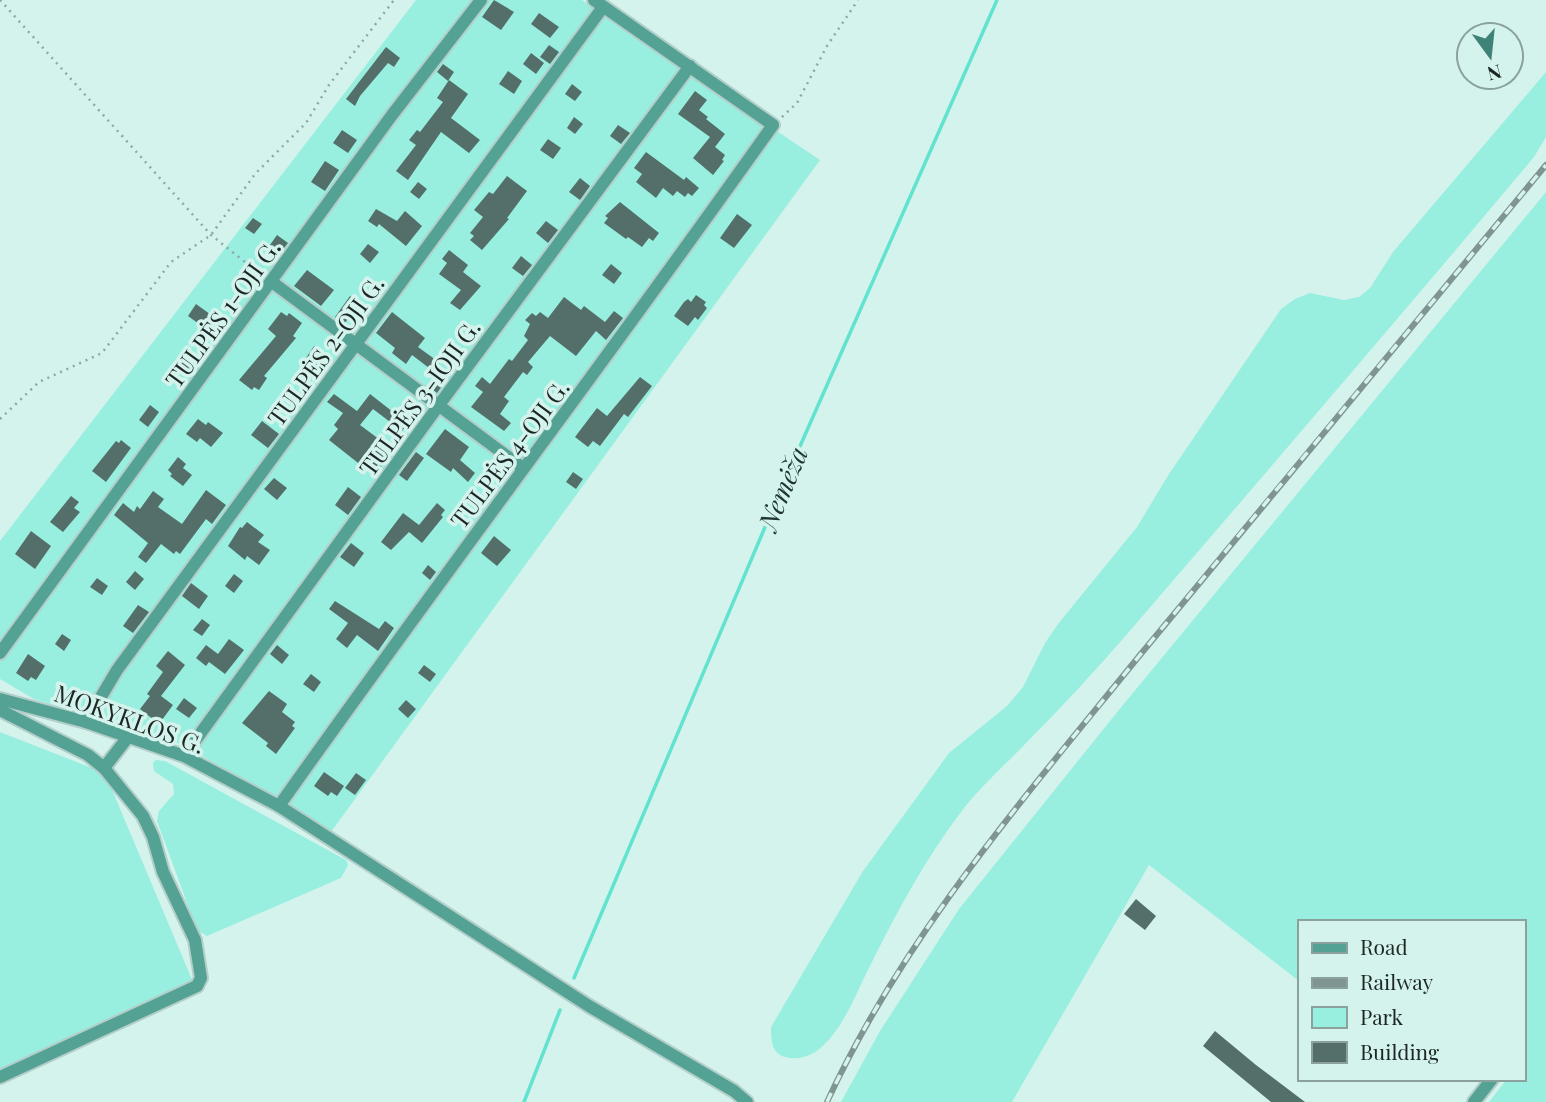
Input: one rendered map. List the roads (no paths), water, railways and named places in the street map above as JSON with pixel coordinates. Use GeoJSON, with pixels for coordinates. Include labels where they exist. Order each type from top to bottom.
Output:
{"type":"FeatureCollection","features":[{"type":"Feature","properties":{"kind":"street","name":"TULPĖS 1-OJI G."},"geometry":{"type":"LineString","coordinates":[[0,653],[392,115],[481,0]]}},
{"type":"Feature","properties":{"kind":"street"},"geometry":{"type":"LineString","coordinates":[[599,3],[690,66]]}},
{"type":"Feature","properties":{"kind":"street","name":"TULPĖS 2-OJI G."},"geometry":{"type":"LineString","coordinates":[[86,722],[117,670],[599,3]]}},
{"type":"Feature","properties":{"kind":"street","name":"TULPĖS 4-OJI G."},"geometry":{"type":"LineString","coordinates":[[279,806],[523,468],[648,301],[773,125],[690,66]]}},
{"type":"Feature","properties":{"kind":"street","name":"TULPĖS 3-IOJI G."},"geometry":{"type":"LineString","coordinates":[[184,756],[690,66]]}},
{"type":"Feature","properties":{"kind":"street"},"geometry":{"type":"LineString","coordinates":[[272,282],[523,468]]}},
{"type":"Feature","properties":{"kind":"street","name":"MOKYKLOS G."},"geometry":{"type":"LineString","coordinates":[[0,699],[86,722],[184,756],[279,806],[589,1006],[734,1091],[747,1102]]}},
{"type":"Feature","properties":{"kind":"street"},"geometry":{"type":"LineString","coordinates":[[0,710],[88,755],[104,768],[143,816],[153,837],[163,872],[195,940],[201,978],[197,986],[0,1077]]}},
{"type":"Feature","properties":{"kind":"street"},"geometry":{"type":"LineString","coordinates":[[104,768],[128,737]]}},
{"type":"Feature","properties":{"kind":"street"},"geometry":{"type":"LineString","coordinates":[[1474,1102],[1490,1081]]}},
{"type":"Feature","properties":{"kind":"waterway","name":"Nemėža"},"geometry":{"type":"LineString","coordinates":[[574,978],[782,487],[997,0]]}},
{"type":"Feature","properties":{"kind":"waterway","name":"Nemėža"},"geometry":{"type":"LineString","coordinates":[[524,1102],[560,1010]]}},
{"type":"Feature","properties":{"kind":"railway"},"geometry":{"type":"LineString","coordinates":[[827,1102],[892,982],[969,869],[1140,655],[1546,165]]}}]}
